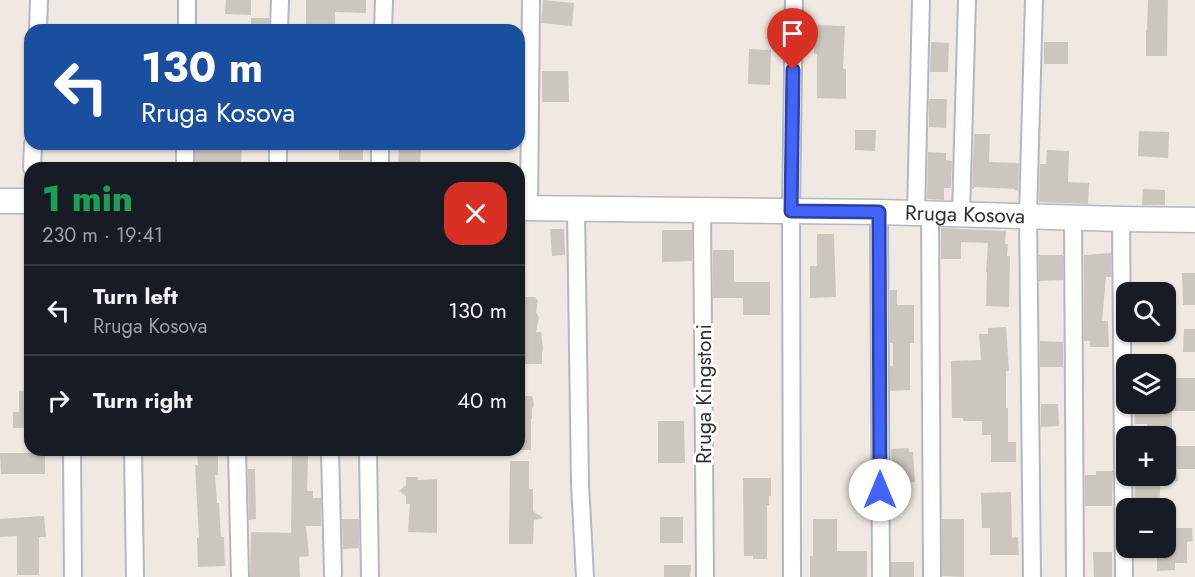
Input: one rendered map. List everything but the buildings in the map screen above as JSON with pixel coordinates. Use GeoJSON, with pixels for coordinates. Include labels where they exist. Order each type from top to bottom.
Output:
{"type":"FeatureCollection","features":[{"type":"Feature","properties":{"kind":"street"},"geometry":{"type":"LineString","coordinates":[[38,24],[39,0]]}},
{"type":"Feature","properties":{"kind":"street"},"geometry":{"type":"LineString","coordinates":[[187,24],[188,0]]}},
{"type":"Feature","properties":{"kind":"street"},"geometry":{"type":"LineString","coordinates":[[279,24],[280,0]]}},
{"type":"Feature","properties":{"kind":"street"},"geometry":{"type":"LineString","coordinates":[[383,24],[384,0]]}},
{"type":"Feature","properties":{"kind":"street"},"geometry":{"type":"LineString","coordinates":[[525,178],[531,0]]}},
{"type":"Feature","properties":{"kind":"street"},"geometry":{"type":"LineString","coordinates":[[792,577],[791,211],[794,0]]}},
{"type":"Feature","properties":{"kind":"street"},"geometry":{"type":"LineString","coordinates":[[921,0],[923,213],[932,577]]}},
{"type":"Feature","properties":{"kind":"street"},"geometry":{"type":"LineString","coordinates":[[961,214],[967,0]]}},
{"type":"Feature","properties":{"kind":"street"},"geometry":{"type":"LineString","coordinates":[[1032,577],[1028,216],[1034,0]]}},
{"type":"Feature","properties":{"kind":"street"},"geometry":{"type":"LineString","coordinates":[[0,201],[24,201]]}},
{"type":"Feature","properties":{"kind":"street","name":"Rruga Kosova"},"geometry":{"type":"LineString","coordinates":[[525,208],[879,212],[1195,220]]}},
{"type":"Feature","properties":{"kind":"street"},"geometry":{"type":"LineString","coordinates":[[576,208],[580,484],[585,577]]}},
{"type":"Feature","properties":{"kind":"street","name":"Rruga Kingstoni"},"geometry":{"type":"LineString","coordinates":[[702,210],[705,577]]}},
{"type":"Feature","properties":{"kind":"street"},"geometry":{"type":"LineString","coordinates":[[879,212],[881,577]]}},
{"type":"Feature","properties":{"kind":"street"},"geometry":{"type":"LineString","coordinates":[[1073,217],[1075,577]]}},
{"type":"Feature","properties":{"kind":"street"},"geometry":{"type":"LineString","coordinates":[[1121,219],[1124,577]]}},
{"type":"Feature","properties":{"kind":"street"},"geometry":{"type":"LineString","coordinates":[[72,456],[73,577]]}},
{"type":"Feature","properties":{"kind":"street"},"geometry":{"type":"LineString","coordinates":[[133,456],[135,577]]}},
{"type":"Feature","properties":{"kind":"street"},"geometry":{"type":"LineString","coordinates":[[237,456],[240,577]]}},
{"type":"Feature","properties":{"kind":"street"},"geometry":{"type":"LineString","coordinates":[[330,456],[333,574]]}},
{"type":"Feature","properties":{"kind":"street"},"geometry":{"type":"LineString","coordinates":[[368,456],[370,577]]}},
{"type":"Feature","properties":{"kind":"route"},"geometry":{"type":"LineString","coordinates":[[793,70],[791,211],[879,212],[880,490]]}}]}
